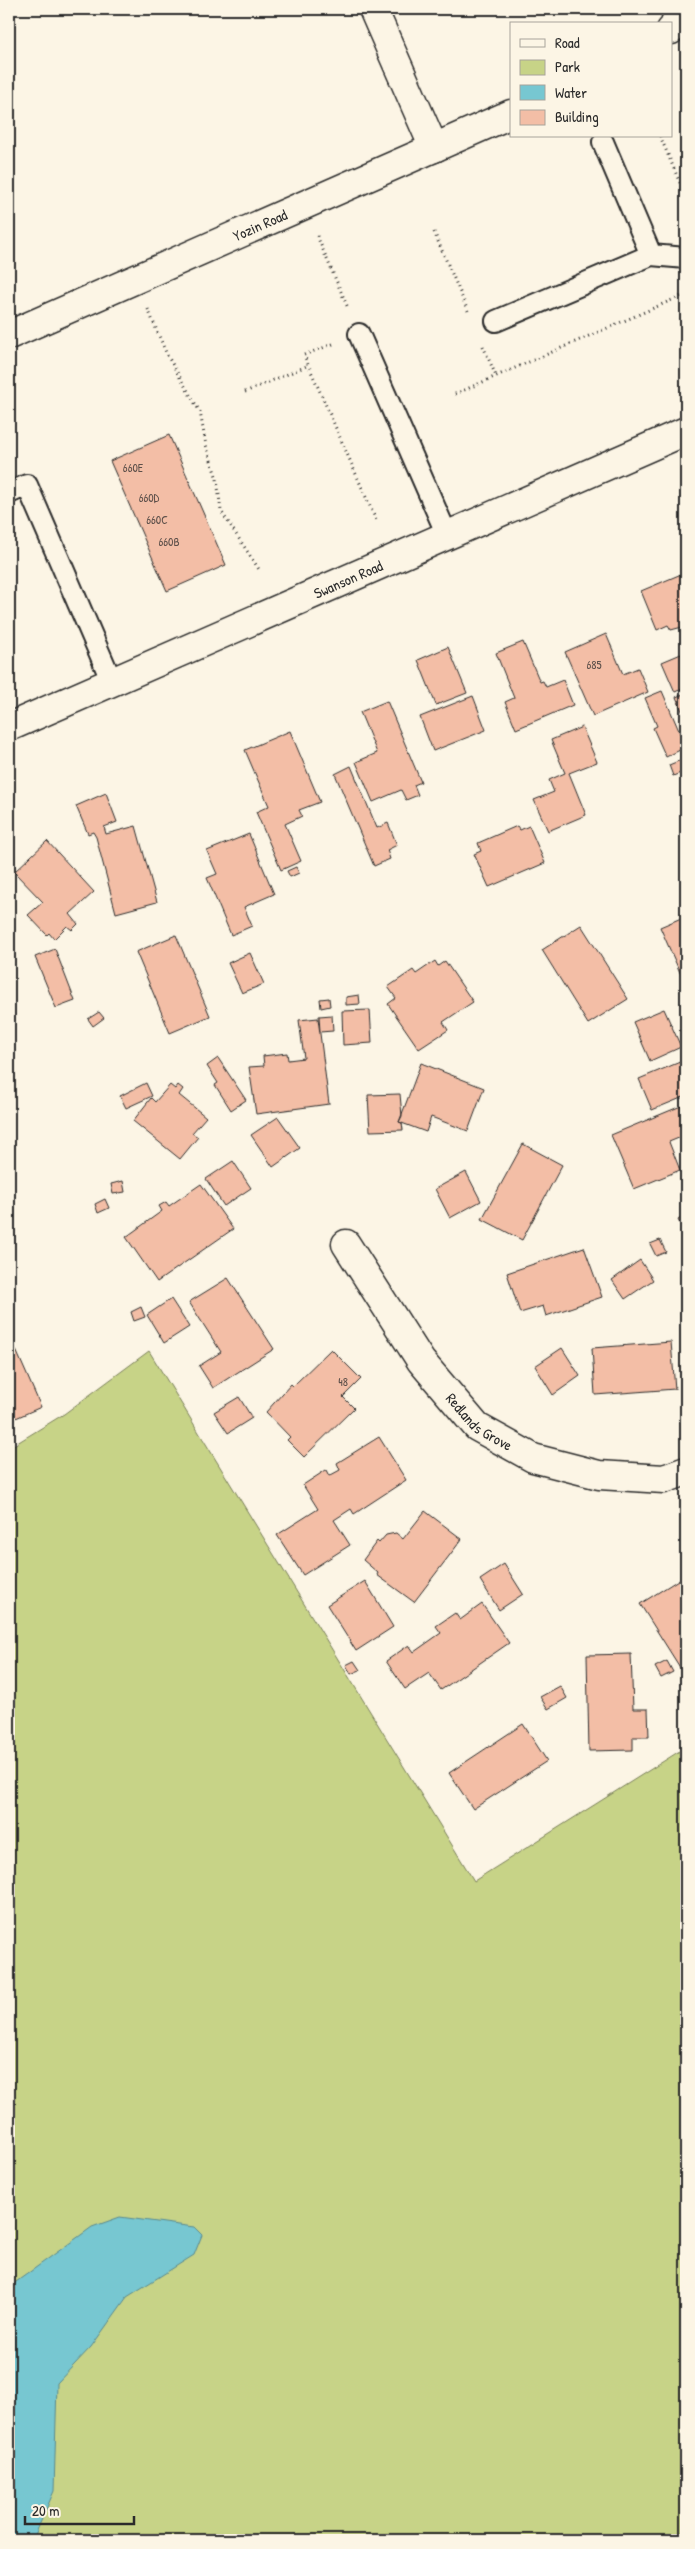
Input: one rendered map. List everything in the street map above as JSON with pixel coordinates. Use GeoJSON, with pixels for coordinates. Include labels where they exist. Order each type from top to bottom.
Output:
{"type":"FeatureCollection","features":[{"type":"Feature","properties":{"kind":"street"},"geometry":{"type":"LineString","coordinates":[[373,9],[434,148]]}},
{"type":"Feature","properties":{"kind":"street"},"geometry":{"type":"LineString","coordinates":[[672,29],[675,26],[678,9]]}},
{"type":"Feature","properties":{"kind":"street","name":"Yozin Road"},"geometry":{"type":"LineString","coordinates":[[9,335],[510,114]]}},
{"type":"Feature","properties":{"kind":"street","name":"Swanson Road"},"geometry":{"type":"LineString","coordinates":[[9,727],[686,432]]}},
{"type":"Feature","properties":{"kind":"street","name":"Redlands Grove"},"geometry":{"type":"LineString","coordinates":[[346,1244],[421,1361],[477,1427],[533,1458],[599,1475],[664,1479],[686,1471]]}},
{"type":"Feature","properties":{"kind":"lane"},"geometry":{"type":"LineString","coordinates":[[603,142],[651,255]]}},
{"type":"Feature","properties":{"kind":"lane"},"geometry":{"type":"LineString","coordinates":[[496,321],[651,255],[686,258]]}},
{"type":"Feature","properties":{"kind":"lane"},"geometry":{"type":"LineString","coordinates":[[359,334],[447,535]]}},
{"type":"Feature","properties":{"kind":"lane"},"geometry":{"type":"LineString","coordinates":[[9,493],[27,486],[112,682]]}},
{"type":"Feature","properties":{"kind":"path"},"geometry":{"type":"LineString","coordinates":[[661,138],[686,197]]}},
{"type":"Feature","properties":{"kind":"path"},"geometry":{"type":"LineString","coordinates":[[434,232],[468,312]]}},
{"type":"Feature","properties":{"kind":"path"},"geometry":{"type":"LineString","coordinates":[[317,235],[359,334],[304,355],[376,520]]}},
{"type":"Feature","properties":{"kind":"path"},"geometry":{"type":"LineString","coordinates":[[455,394],[686,294]]}},
{"type":"Feature","properties":{"kind":"path"},"geometry":{"type":"LineString","coordinates":[[148,309],[167,355],[200,412],[206,445],[217,479],[222,510],[260,571]]}},
{"type":"Feature","properties":{"kind":"path"},"geometry":{"type":"LineString","coordinates":[[480,339],[496,376]]}},
{"type":"Feature","properties":{"kind":"path"},"geometry":{"type":"LineString","coordinates":[[245,392],[309,365]]}},
{"type":"Feature","properties":{"kind":"green space"},"geometry":{"type":"Polygon","coordinates":[[[149,1351],[474,1881],[686,1747],[686,2540],[9,2540],[9,1448],[64,1414],[149,1351]]]}},
{"type":"Feature","properties":{"kind":"water"},"geometry":{"type":"Polygon","coordinates":[[[120,2217],[194,2227],[202,2235],[194,2255],[127,2297],[91,2347],[57,2383],[54,2491],[35,2535],[28,2540],[9,2540],[9,2287],[92,2227],[120,2217]]]}},
{"type":"Feature","properties":{"kind":"building"},"geometry":{"type":"Polygon","coordinates":[[[169,435],[226,565],[167,591],[110,461],[169,435]]]}},
{"type":"Feature","properties":{"kind":"building"},"geometry":{"type":"Polygon","coordinates":[[[686,572],[686,626],[671,630],[668,625],[657,630],[641,591],[686,572]]]}},
{"type":"Feature","properties":{"kind":"building"},"geometry":{"type":"Polygon","coordinates":[[[606,634],[623,674],[638,668],[648,692],[593,716],[565,652],[606,634]]]}},
{"type":"Feature","properties":{"kind":"building"},"geometry":{"type":"Polygon","coordinates":[[[523,642],[540,682],[543,681],[546,687],[563,680],[573,705],[516,729],[505,702],[514,698],[496,653],[523,642]]]}},
{"type":"Feature","properties":{"kind":"building"},"geometry":{"type":"Polygon","coordinates":[[[448,647],[467,693],[436,705],[418,660],[448,647]]]}},
{"type":"Feature","properties":{"kind":"building"},"geometry":{"type":"Polygon","coordinates":[[[681,654],[686,667],[686,687],[675,692],[662,662],[681,654]]]}},
{"type":"Feature","properties":{"kind":"building"},"geometry":{"type":"Polygon","coordinates":[[[662,691],[686,747],[666,757],[653,728],[657,726],[645,698],[662,691]]]}},
{"type":"Feature","properties":{"kind":"building"},"geometry":{"type":"Polygon","coordinates":[[[686,693],[686,720],[676,697],[686,693]]]}},
{"type":"Feature","properties":{"kind":"building"},"geometry":{"type":"Polygon","coordinates":[[[473,696],[486,730],[433,751],[420,717],[473,696]]]}},
{"type":"Feature","properties":{"kind":"building"},"geometry":{"type":"Polygon","coordinates":[[[387,701],[421,782],[414,785],[418,795],[406,800],[401,790],[373,802],[356,762],[377,753],[360,712],[387,701]]]}},
{"type":"Feature","properties":{"kind":"building"},"geometry":{"type":"Polygon","coordinates":[[[582,727],[597,762],[569,773],[586,815],[548,831],[534,800],[554,792],[549,780],[565,773],[551,740],[582,727]]]}},
{"type":"Feature","properties":{"kind":"building"},"geometry":{"type":"Polygon","coordinates":[[[290,731],[320,802],[299,810],[302,816],[285,824],[301,861],[281,870],[256,812],[269,806],[245,750],[290,731]]]}},
{"type":"Feature","properties":{"kind":"building"},"geometry":{"type":"Polygon","coordinates":[[[686,758],[686,771],[673,776],[669,765],[686,758]]]}},
{"type":"Feature","properties":{"kind":"building"},"geometry":{"type":"Polygon","coordinates":[[[351,766],[377,828],[388,823],[397,845],[387,850],[390,859],[374,866],[335,774],[351,766]]]}},
{"type":"Feature","properties":{"kind":"building"},"geometry":{"type":"Polygon","coordinates":[[[106,793],[117,822],[104,827],[106,834],[136,826],[157,902],[116,913],[96,837],[93,832],[88,834],[76,806],[106,793]]]}},
{"type":"Feature","properties":{"kind":"building"},"geometry":{"type":"Polygon","coordinates":[[[517,826],[520,830],[529,826],[545,863],[489,887],[474,854],[481,851],[478,843],[517,826]]]}},
{"type":"Feature","properties":{"kind":"building"},"geometry":{"type":"Polygon","coordinates":[[[249,834],[274,894],[244,907],[252,926],[231,935],[207,878],[217,874],[207,851],[249,834]]]}},
{"type":"Feature","properties":{"kind":"building"},"geometry":{"type":"Polygon","coordinates":[[[47,841],[94,892],[70,914],[78,924],[72,930],[67,926],[54,939],[49,933],[47,935],[28,915],[43,902],[14,872],[47,841]]]}},
{"type":"Feature","properties":{"kind":"building"},"geometry":{"type":"Polygon","coordinates":[[[296,867],[299,873],[290,877],[287,871],[296,867]]]}},
{"type":"Feature","properties":{"kind":"building"},"geometry":{"type":"Polygon","coordinates":[[[686,916],[686,986],[660,927],[686,916]]]}},
{"type":"Feature","properties":{"kind":"building"},"geometry":{"type":"Polygon","coordinates":[[[581,925],[628,999],[588,1024],[542,950],[581,925]]]}},
{"type":"Feature","properties":{"kind":"building"},"geometry":{"type":"Polygon","coordinates":[[[176,935],[210,1016],[170,1033],[136,952],[176,935]]]}},
{"type":"Feature","properties":{"kind":"building"},"geometry":{"type":"Polygon","coordinates":[[[55,949],[75,1001],[56,1008],[35,957],[55,949]]]}},
{"type":"Feature","properties":{"kind":"building"},"geometry":{"type":"Polygon","coordinates":[[[250,953],[264,984],[242,993],[228,963],[250,953]]]}},
{"type":"Feature","properties":{"kind":"building"},"geometry":{"type":"Polygon","coordinates":[[[435,961],[438,966],[445,961],[473,1002],[443,1022],[448,1030],[419,1049],[388,1004],[396,998],[388,987],[413,970],[416,974],[435,961]]]}},
{"type":"Feature","properties":{"kind":"building"},"geometry":{"type":"Polygon","coordinates":[[[359,995],[360,1004],[346,1005],[346,997],[359,995]]]}},
{"type":"Feature","properties":{"kind":"building"},"geometry":{"type":"Polygon","coordinates":[[[329,998],[330,1006],[321,1008],[320,999],[329,998]]]}},
{"type":"Feature","properties":{"kind":"building"},"geometry":{"type":"Polygon","coordinates":[[[664,1009],[681,1047],[650,1061],[633,1022],[664,1009]]]}},
{"type":"Feature","properties":{"kind":"building"},"geometry":{"type":"Polygon","coordinates":[[[370,1010],[372,1043],[343,1045],[342,1011],[370,1010]]]}},
{"type":"Feature","properties":{"kind":"building"},"geometry":{"type":"Polygon","coordinates":[[[99,1012],[104,1018],[93,1026],[88,1019],[99,1012]]]}},
{"type":"Feature","properties":{"kind":"building"},"geometry":{"type":"Polygon","coordinates":[[[332,1015],[333,1031],[320,1032],[319,1016],[332,1015]]]}},
{"type":"Feature","properties":{"kind":"building"},"geometry":{"type":"Polygon","coordinates":[[[318,1018],[329,1104],[256,1114],[249,1067],[264,1066],[263,1056],[287,1053],[288,1060],[304,1058],[299,1020],[318,1018]]]}},
{"type":"Feature","properties":{"kind":"building"},"geometry":{"type":"Polygon","coordinates":[[[218,1058],[246,1100],[231,1110],[215,1085],[218,1083],[207,1066],[218,1058]]]}},
{"type":"Feature","properties":{"kind":"building"},"geometry":{"type":"Polygon","coordinates":[[[680,1062],[686,1075],[686,1096],[652,1110],[639,1079],[680,1062]]]}},
{"type":"Feature","properties":{"kind":"building"},"geometry":{"type":"Polygon","coordinates":[[[421,1063],[484,1088],[468,1131],[431,1117],[426,1132],[399,1122],[421,1063]]]}},
{"type":"Feature","properties":{"kind":"building"},"geometry":{"type":"Polygon","coordinates":[[[146,1083],[152,1096],[126,1108],[120,1096],[146,1083]]]}},
{"type":"Feature","properties":{"kind":"building"},"geometry":{"type":"Polygon","coordinates":[[[170,1085],[175,1089],[178,1085],[183,1089],[179,1095],[206,1117],[192,1133],[198,1137],[180,1159],[133,1121],[151,1098],[155,1102],[170,1085]]]}},
{"type":"Feature","properties":{"kind":"building"},"geometry":{"type":"Polygon","coordinates":[[[400,1094],[402,1116],[399,1122],[402,1123],[403,1130],[370,1131],[368,1095],[400,1094]]]}},
{"type":"Feature","properties":{"kind":"building"},"geometry":{"type":"Polygon","coordinates":[[[681,1106],[686,1120],[686,1135],[669,1142],[680,1170],[634,1189],[611,1135],[681,1106]]]}},
{"type":"Feature","properties":{"kind":"building"},"geometry":{"type":"Polygon","coordinates":[[[278,1117],[300,1148],[273,1167],[251,1135],[278,1117]]]}},
{"type":"Feature","properties":{"kind":"building"},"geometry":{"type":"Polygon","coordinates":[[[523,1144],[562,1165],[522,1240],[482,1219],[523,1144]]]}},
{"type":"Feature","properties":{"kind":"building"},"geometry":{"type":"Polygon","coordinates":[[[233,1161],[251,1188],[224,1206],[206,1179],[233,1161]]]}},
{"type":"Feature","properties":{"kind":"building"},"geometry":{"type":"Polygon","coordinates":[[[466,1172],[481,1201],[450,1218],[435,1189],[466,1172]]]}},
{"type":"Feature","properties":{"kind":"building"},"geometry":{"type":"Polygon","coordinates":[[[123,1181],[125,1192],[113,1194],[111,1184],[123,1181]]]}},
{"type":"Feature","properties":{"kind":"building"},"geometry":{"type":"Polygon","coordinates":[[[201,1184],[233,1229],[157,1282],[126,1237],[162,1211],[159,1206],[166,1202],[169,1206],[201,1184]]]}},
{"type":"Feature","properties":{"kind":"building"},"geometry":{"type":"Polygon","coordinates":[[[105,1199],[109,1208],[98,1213],[95,1204],[105,1199]]]}},
{"type":"Feature","properties":{"kind":"building"},"geometry":{"type":"Polygon","coordinates":[[[686,1215],[686,1234],[678,1220],[686,1215]]]}},
{"type":"Feature","properties":{"kind":"building"},"geometry":{"type":"Polygon","coordinates":[[[660,1240],[666,1252],[656,1256],[650,1244],[660,1240]]]}},
{"type":"Feature","properties":{"kind":"building"},"geometry":{"type":"Polygon","coordinates":[[[584,1247],[602,1297],[546,1316],[543,1306],[520,1313],[507,1273],[584,1247]]]}},
{"type":"Feature","properties":{"kind":"building"},"geometry":{"type":"Polygon","coordinates":[[[640,1260],[653,1280],[625,1299],[612,1280],[640,1260]]]}},
{"type":"Feature","properties":{"kind":"building"},"geometry":{"type":"Polygon","coordinates":[[[228,1278],[274,1349],[213,1388],[199,1366],[221,1352],[189,1302],[228,1278]]]}},
{"type":"Feature","properties":{"kind":"building"},"geometry":{"type":"Polygon","coordinates":[[[171,1299],[189,1327],[164,1343],[147,1315],[171,1299]]]}},
{"type":"Feature","properties":{"kind":"building"},"geometry":{"type":"Polygon","coordinates":[[[141,1307],[145,1317],[134,1321],[131,1312],[141,1307]]]}},
{"type":"Feature","properties":{"kind":"building"},"geometry":{"type":"Polygon","coordinates":[[[9,1334],[41,1407],[9,1421],[9,1334]]]}},
{"type":"Feature","properties":{"kind":"building"},"geometry":{"type":"Polygon","coordinates":[[[671,1342],[675,1389],[595,1395],[592,1348],[671,1342]]]}},
{"type":"Feature","properties":{"kind":"building"},"geometry":{"type":"Polygon","coordinates":[[[562,1348],[580,1376],[553,1395],[535,1366],[562,1348]]]}},
{"type":"Feature","properties":{"kind":"building"},"geometry":{"type":"Polygon","coordinates":[[[331,1349],[361,1379],[343,1397],[354,1408],[304,1457],[287,1440],[290,1437],[266,1412],[291,1384],[293,1386],[331,1349]]]}},
{"type":"Feature","properties":{"kind":"building"},"geometry":{"type":"Polygon","coordinates":[[[239,1397],[252,1418],[228,1433],[214,1412],[239,1397]]]}},
{"type":"Feature","properties":{"kind":"building"},"geometry":{"type":"Polygon","coordinates":[[[379,1437],[406,1480],[354,1514],[351,1509],[334,1520],[350,1545],[303,1575],[277,1535],[318,1509],[303,1485],[326,1470],[329,1476],[340,1470],[337,1463],[379,1437]]]}},
{"type":"Feature","properties":{"kind":"building"},"geometry":{"type":"Polygon","coordinates":[[[425,1511],[462,1539],[414,1602],[377,1575],[378,1573],[363,1560],[377,1541],[379,1543],[386,1535],[396,1533],[403,1539],[425,1511]]]}},
{"type":"Feature","properties":{"kind":"building"},"geometry":{"type":"Polygon","coordinates":[[[504,1564],[523,1594],[499,1610],[480,1580],[504,1564]]]}},
{"type":"Feature","properties":{"kind":"building"},"geometry":{"type":"Polygon","coordinates":[[[686,1575],[686,1666],[681,1669],[640,1604],[686,1575]]]}},
{"type":"Feature","properties":{"kind":"building"},"geometry":{"type":"Polygon","coordinates":[[[365,1581],[393,1627],[356,1651],[327,1605],[365,1581]]]}},
{"type":"Feature","properties":{"kind":"building"},"geometry":{"type":"Polygon","coordinates":[[[482,1604],[509,1643],[441,1690],[429,1673],[405,1689],[386,1661],[409,1645],[414,1652],[441,1633],[436,1626],[455,1613],[460,1620],[482,1604]]]}},
{"type":"Feature","properties":{"kind":"building"},"geometry":{"type":"Polygon","coordinates":[[[631,1654],[633,1709],[648,1709],[649,1737],[633,1737],[633,1750],[589,1751],[587,1655],[631,1654]]]}},
{"type":"Feature","properties":{"kind":"building"},"geometry":{"type":"Polygon","coordinates":[[[354,1661],[360,1670],[351,1674],[346,1665],[354,1661]]]}},
{"type":"Feature","properties":{"kind":"building"},"geometry":{"type":"Polygon","coordinates":[[[667,1661],[673,1672],[661,1678],[655,1667],[667,1661]]]}},
{"type":"Feature","properties":{"kind":"building"},"geometry":{"type":"Polygon","coordinates":[[[560,1686],[567,1698],[548,1709],[540,1697],[560,1686]]]}},
{"type":"Feature","properties":{"kind":"building"},"geometry":{"type":"Polygon","coordinates":[[[523,1724],[547,1761],[473,1809],[449,1773],[523,1724]]]}}]}
